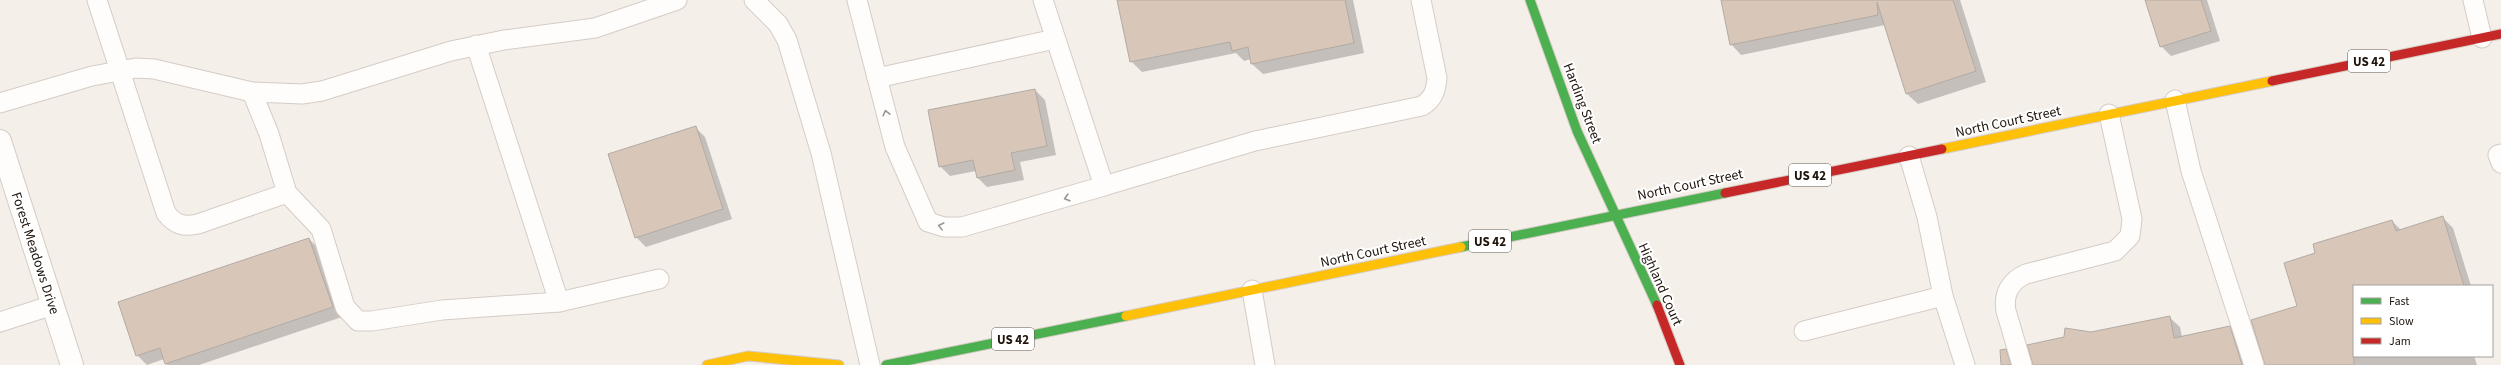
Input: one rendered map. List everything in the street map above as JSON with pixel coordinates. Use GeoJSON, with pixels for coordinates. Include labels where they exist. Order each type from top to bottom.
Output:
{"type":"FeatureCollection","features":[{"type":"Feature","properties":{"kind":"main road","name":"Harding Street"},"geometry":{"type":"LineString","coordinates":[[1530,0],[1577,131],[1614,215]]}},
{"type":"Feature","properties":{"kind":"main road","name":"North Court Street"},"geometry":{"type":"LineString","coordinates":[[886,365],[2501,34]]}},
{"type":"Feature","properties":{"kind":"main road","name":"Highland Court"},"geometry":{"type":"LineString","coordinates":[[1614,215],[1658,306],[1680,365]]}},
{"type":"Feature","properties":{"kind":"main road"},"geometry":{"type":"LineString","coordinates":[[707,365],[748,356],[839,365]]}},
{"type":"Feature","properties":{"kind":"street","name":"Forest Meadows Drive"},"geometry":{"type":"LineString","coordinates":[[0,141],[72,365]]}},
{"type":"Feature","properties":{"kind":"lane"},"geometry":{"type":"LineString","coordinates":[[97,0],[166,213],[173,222],[186,226],[198,224],[287,193]]}},
{"type":"Feature","properties":{"kind":"lane"},"geometry":{"type":"LineString","coordinates":[[0,103],[92,76],[136,68],[154,69],[252,92],[296,94],[322,91],[476,45],[595,28],[677,0]]}},
{"type":"Feature","properties":{"kind":"lane"},"geometry":{"type":"LineString","coordinates":[[754,0],[778,24],[787,40],[821,153],[870,365]]}},
{"type":"Feature","properties":{"kind":"lane"},"geometry":{"type":"LineString","coordinates":[[857,0],[895,147],[928,222],[944,227],[962,227],[1256,141],[1422,106],[1431,100],[1436,89],[1437,78],[1421,0]]}},
{"type":"Feature","properties":{"kind":"lane"},"geometry":{"type":"LineString","coordinates":[[1043,0],[1104,186]]}},
{"type":"Feature","properties":{"kind":"lane"},"geometry":{"type":"LineString","coordinates":[[2473,0],[2482,38]]}},
{"type":"Feature","properties":{"kind":"lane"},"geometry":{"type":"LineString","coordinates":[[877,78],[1055,39]]}},
{"type":"Feature","properties":{"kind":"lane"},"geometry":{"type":"LineString","coordinates":[[476,45],[559,302]]}},
{"type":"Feature","properties":{"kind":"lane"},"geometry":{"type":"LineString","coordinates":[[252,92],[269,134],[287,193],[321,229],[345,307],[358,321],[372,321],[442,310],[559,302],[659,280]]}},
{"type":"Feature","properties":{"kind":"lane"},"geometry":{"type":"LineString","coordinates":[[2175,100],[2191,170],[2254,365]]}},
{"type":"Feature","properties":{"kind":"lane"},"geometry":{"type":"LineString","coordinates":[[2022,365],[2004,303],[2008,288],[2019,277],[2026,274],[2115,252],[2130,236],[2132,219],[2109,114]]}},
{"type":"Feature","properties":{"kind":"lane"},"geometry":{"type":"LineString","coordinates":[[2501,154],[2498,155],[2501,163]]}},
{"type":"Feature","properties":{"kind":"lane"},"geometry":{"type":"LineString","coordinates":[[1909,156],[1927,217],[1943,296],[1965,365]]}},
{"type":"Feature","properties":{"kind":"lane"},"geometry":{"type":"LineString","coordinates":[[1252,290],[1265,365]]}},
{"type":"Feature","properties":{"kind":"lane"},"geometry":{"type":"LineString","coordinates":[[1804,331],[1943,296]]}},
{"type":"Feature","properties":{"kind":"lane"},"geometry":{"type":"LineString","coordinates":[[0,322],[53,305]]}},
{"type":"Feature","properties":{"kind":"building"},"geometry":{"type":"Polygon","coordinates":[[[1117,0],[1345,0],[1354,43],[1251,64],[1248,47],[1232,51],[1230,42],[1130,62],[1117,0]]]}},
{"type":"Feature","properties":{"kind":"building"},"geometry":{"type":"Polygon","coordinates":[[[1721,0],[1953,0],[1976,71],[1906,94],[1877,2],[1878,15],[1730,45],[1721,0]]]}},
{"type":"Feature","properties":{"kind":"building"},"geometry":{"type":"Polygon","coordinates":[[[2145,0],[2201,0],[2211,31],[2160,47],[2145,0]]]}},
{"type":"Feature","properties":{"kind":"building"},"geometry":{"type":"Polygon","coordinates":[[[1035,89],[1047,146],[1011,153],[1015,170],[977,178],[973,160],[939,167],[928,110],[1035,89]]]}},
{"type":"Feature","properties":{"kind":"building"},"geometry":{"type":"Polygon","coordinates":[[[696,126],[723,209],[635,238],[608,154],[696,126]]]}},
{"type":"Feature","properties":{"kind":"building"},"geometry":{"type":"Polygon","coordinates":[[[2443,216],[2464,285],[2353,285],[2354,365],[2265,365],[2251,320],[2297,306],[2284,263],[2315,253],[2313,244],[2392,220],[2396,231],[2443,216]]]}},
{"type":"Feature","properties":{"kind":"building"},"geometry":{"type":"Polygon","coordinates":[[[309,238],[333,307],[165,364],[160,348],[136,356],[118,302],[309,238]]]}},
{"type":"Feature","properties":{"kind":"building"},"geometry":{"type":"Polygon","coordinates":[[[2170,316],[2174,338],[2230,326],[2242,365],[2033,365],[2027,345],[2064,337],[2065,328],[2091,332],[2170,316]]]}},
{"type":"Feature","properties":{"kind":"building"},"geometry":{"type":"Polygon","coordinates":[[[2006,349],[2011,365],[2001,365],[2000,350],[2006,349]]]}},
{"type":"Feature","properties":{"kind":"traffic: fast"},"geometry":{"type":"LineString","coordinates":[[1530,0],[1577,131],[1657,305]]}},
{"type":"Feature","properties":{"kind":"traffic: fast"},"geometry":{"type":"LineString","coordinates":[[1461,247],[1725,193]]}},
{"type":"Feature","properties":{"kind":"traffic: fast"},"geometry":{"type":"LineString","coordinates":[[886,365],[1126,316]]}},
{"type":"Feature","properties":{"kind":"traffic: slow"},"geometry":{"type":"LineString","coordinates":[[1942,149],[2272,81]]}},
{"type":"Feature","properties":{"kind":"traffic: slow"},"geometry":{"type":"LineString","coordinates":[[1126,316],[1461,247]]}},
{"type":"Feature","properties":{"kind":"traffic: slow"},"geometry":{"type":"LineString","coordinates":[[707,365],[748,356],[839,365]]}},
{"type":"Feature","properties":{"kind":"traffic: jam"},"geometry":{"type":"LineString","coordinates":[[2272,81],[2501,34]]}},
{"type":"Feature","properties":{"kind":"traffic: jam"},"geometry":{"type":"LineString","coordinates":[[1725,193],[1942,149]]}},
{"type":"Feature","properties":{"kind":"traffic: jam"},"geometry":{"type":"LineString","coordinates":[[1657,305],[1680,365]]}}]}
